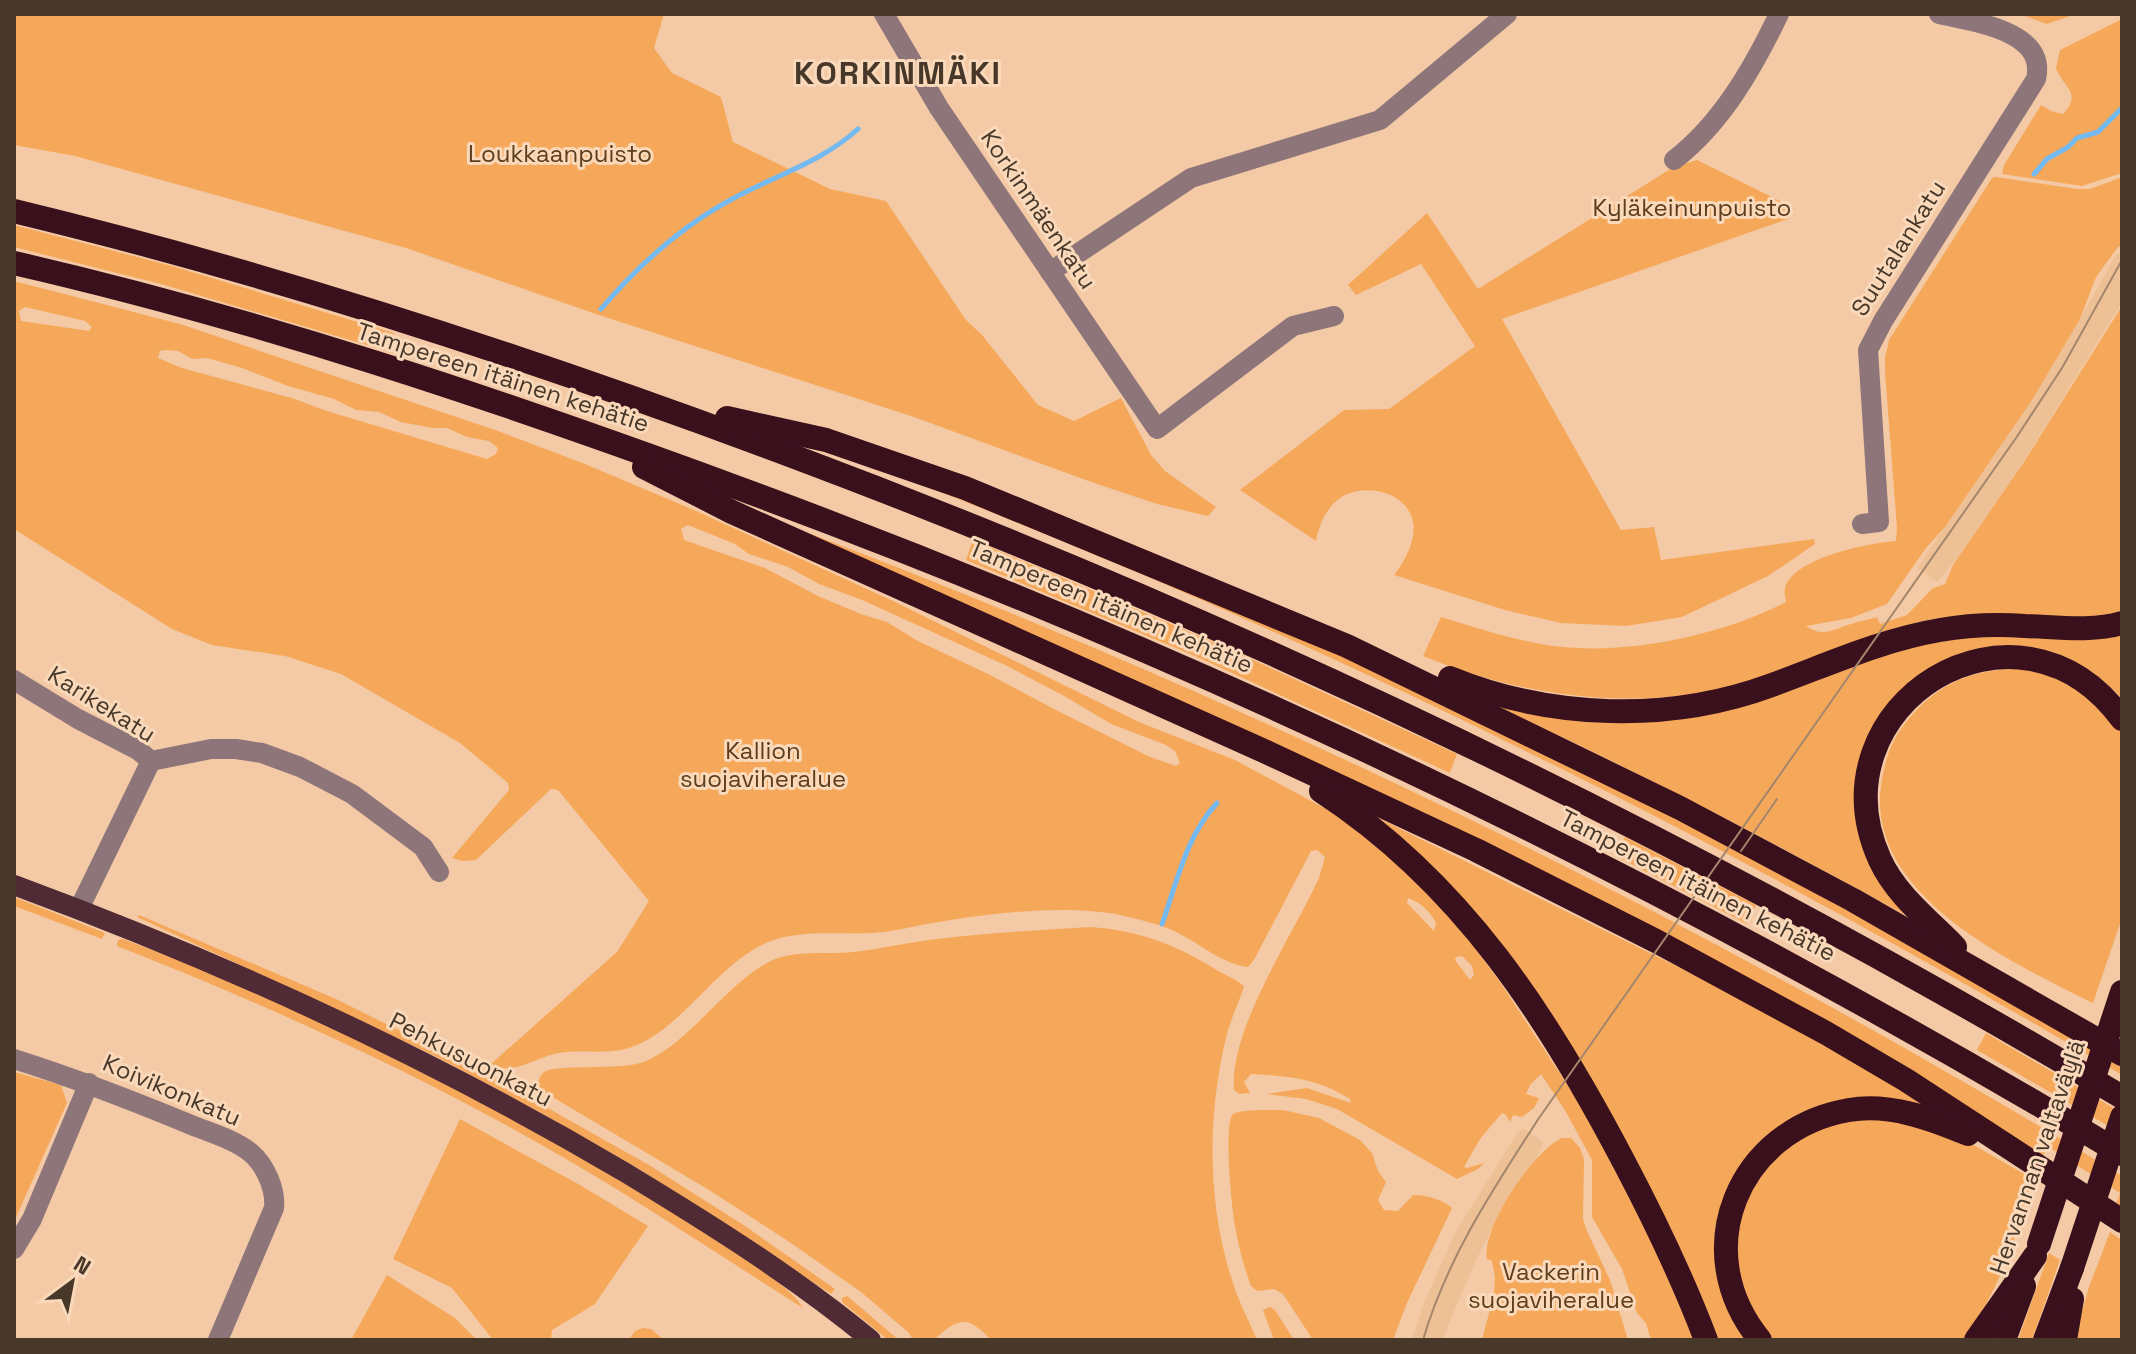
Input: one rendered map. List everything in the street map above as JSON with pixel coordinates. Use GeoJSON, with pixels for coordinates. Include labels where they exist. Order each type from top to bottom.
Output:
{"type":"FeatureCollection","features":[{"type":"Feature","properties":{"kind":"highway","name":"Tampereen itäinen kehätie"},"geometry":{"type":"LineString","coordinates":[[14,211],[418,324],[647,401],[1071,565],[1269,651],[1472,746],[1666,843],[2009,1030],[2122,1097]]}},
{"type":"Feature","properties":{"kind":"highway","name":"Tampereen itäinen kehätie"},"geometry":{"type":"LineString","coordinates":[[14,263],[246,324],[395,369],[568,427],[858,532],[1051,610],[1246,694],[1467,797],[1821,980],[2122,1154]]}},
{"type":"Feature","properties":{"kind":"highway"},"geometry":{"type":"LineString","coordinates":[[647,401],[826,440],[923,473],[1114,548],[1347,646],[1680,808],[1977,969],[2122,1054]]}},
{"type":"Feature","properties":{"kind":"highway"},"geometry":{"type":"LineString","coordinates":[[568,427],[732,512],[1264,751],[1476,850],[1656,941],[1839,1041],[2028,1158],[2122,1221]]}},
{"type":"Feature","properties":{"kind":"highway"},"geometry":{"type":"LineString","coordinates":[[1347,646],[1433,671],[1489,694],[1565,708],[1628,711],[1680,707],[1741,695],[1888,642],[1941,629],[1994,625],[2083,628],[2122,623]]}},
{"type":"Feature","properties":{"kind":"highway"},"geometry":{"type":"LineString","coordinates":[[1977,969],[1897,887],[1876,849],[1867,814],[1866,783],[1886,728],[1902,703],[1920,687],[1970,662],[1997,658],[2030,659],[2055,665],[2086,681],[2122,719]]}},
{"type":"Feature","properties":{"kind":"highway"},"geometry":{"type":"LineString","coordinates":[[1264,751],[1358,815],[1400,849],[1434,881],[1493,950],[1562,1051],[1597,1110],[1669,1251],[1706,1340]]}},
{"type":"Feature","properties":{"kind":"highway","name":"Hervannan valtaväylä"},"geometry":{"type":"LineString","coordinates":[[2004,1340],[2122,992]]}},
{"type":"Feature","properties":{"kind":"highway"},"geometry":{"type":"LineString","coordinates":[[1760,1340],[1751,1330],[1736,1299],[1726,1266],[1725,1238],[1739,1188],[1768,1148],[1786,1134],[1831,1114],[1852,1109],[1881,1109],[1938,1121],[2028,1158]]}},
{"type":"Feature","properties":{"kind":"highway"},"geometry":{"type":"LineString","coordinates":[[2045,1340],[2122,1117]]}},
{"type":"Feature","properties":{"kind":"highway"},"geometry":{"type":"LineString","coordinates":[[1976,1340],[2037,1250]]}},
{"type":"Feature","properties":{"kind":"highway"},"geometry":{"type":"LineString","coordinates":[[2065,1340],[2072,1307],[2072,1268]]}},
{"type":"Feature","properties":{"kind":"main road","name":"Pehkusuonkatu"},"geometry":{"type":"LineString","coordinates":[[14,885],[79,909],[297,1002],[528,1117],[717,1230],[859,1336]]}},
{"type":"Feature","properties":{"kind":"street","name":"Korkinmäenkatu"},"geometry":{"type":"LineString","coordinates":[[884,14],[939,108],[1157,429],[1293,326],[1334,316]]}},
{"type":"Feature","properties":{"kind":"street"},"geometry":{"type":"LineString","coordinates":[[1050,272],[1191,178],[1380,120],[1507,14]]}},
{"type":"Feature","properties":{"kind":"street"},"geometry":{"type":"LineString","coordinates":[[1674,160],[1692,146],[1723,111],[1779,14]]}},
{"type":"Feature","properties":{"kind":"street","name":"Suutalankatu"},"geometry":{"type":"LineString","coordinates":[[1862,524],[1879,522],[1868,350],[1883,321],[2036,79],[2039,65],[2035,53],[2022,41],[1993,27],[1939,14]]}},
{"type":"Feature","properties":{"kind":"street","name":"Karikekatu"},"geometry":{"type":"LineString","coordinates":[[14,680],[78,719],[138,750],[151,761],[79,909]]}},
{"type":"Feature","properties":{"kind":"street"},"geometry":{"type":"LineString","coordinates":[[151,761],[211,749],[236,749],[262,753],[300,767],[352,794],[423,847],[439,872]]}},
{"type":"Feature","properties":{"kind":"street","name":"Koivikonkatu"},"geometry":{"type":"LineString","coordinates":[[14,1059],[89,1083],[232,1142],[248,1150],[263,1168],[273,1194],[274,1208],[218,1340]]}},
{"type":"Feature","properties":{"kind":"street"},"geometry":{"type":"LineString","coordinates":[[14,1249],[32,1219],[89,1083]]}},
{"type":"Feature","properties":{"kind":"shaded area"},"geometry":{"type":"Polygon","coordinates":[[[2117,253],[2122,256],[2122,300],[2119,307],[2017,472],[1960,555],[1937,582],[1917,568],[2015,424],[2117,253]]]}},
{"type":"Feature","properties":{"kind":"shaded area"},"geometry":{"type":"Polygon","coordinates":[[[1524,1129],[1543,1142],[1539,1153],[1502,1209],[1475,1262],[1442,1340],[1412,1340],[1424,1303],[1455,1233],[1518,1132],[1524,1129]]]}},
{"type":"Feature","properties":{"kind":"green space","name":"Loukkaanpuisto"},"geometry":{"type":"Polygon","coordinates":[[[14,14],[664,14],[654,48],[672,73],[721,97],[733,142],[830,189],[886,201],[966,320],[982,335],[1038,405],[1074,421],[1121,398],[1151,455],[1165,471],[1216,507],[1208,516],[1157,504],[914,417],[596,314],[406,248],[75,156],[14,145],[14,14]]]}},
{"type":"Feature","properties":{"kind":"green space"},"geometry":{"type":"Polygon","coordinates":[[[2019,14],[2076,14],[2047,24],[2019,14]]]}},
{"type":"Feature","properties":{"kind":"green space"},"geometry":{"type":"Polygon","coordinates":[[[2122,19],[2122,173],[2082,186],[2002,174],[2004,165],[2041,105],[2063,114],[2069,107],[2070,90],[2056,68],[2060,50],[2122,19]]]}},
{"type":"Feature","properties":{"kind":"green space","name":"Kyläkeinunpuisto"},"geometry":{"type":"Polygon","coordinates":[[[1697,160],[1794,208],[1788,219],[1502,319],[1621,530],[1654,527],[1661,560],[1814,539],[1815,544],[1768,576],[1682,617],[1626,626],[1561,623],[1505,610],[1394,575],[1409,550],[1414,529],[1409,511],[1394,497],[1383,492],[1361,491],[1340,498],[1324,517],[1316,541],[1240,490],[1344,410],[1389,409],[1475,346],[1421,264],[1356,295],[1348,285],[1427,213],[1478,289],[1672,168],[1697,160]]]}},
{"type":"Feature","properties":{"kind":"green space"},"geometry":{"type":"Polygon","coordinates":[[[2122,177],[2122,246],[2118,247],[2096,277],[2080,319],[2032,400],[1945,527],[1926,548],[1887,604],[1851,618],[1806,626],[1812,630],[1828,631],[1877,617],[1880,624],[1907,615],[1933,588],[1945,584],[1953,565],[2024,462],[2122,306],[2122,611],[2074,617],[1976,615],[1928,620],[1738,685],[1659,698],[1579,696],[1539,690],[1500,682],[1423,656],[1441,617],[1516,639],[1570,648],[1634,646],[1699,634],[1786,602],[1787,583],[1806,566],[1820,559],[1853,548],[1896,541],[1885,372],[1889,340],[1992,178],[2090,189],[2122,177]]]}},
{"type":"Feature","properties":{"kind":"green space"},"geometry":{"type":"Polygon","coordinates":[[[14,225],[172,266],[394,333],[391,340],[394,353],[161,284],[14,247],[14,225]]]}},
{"type":"Feature","properties":{"kind":"green space","name":"Kallion suojaviheralue"},"geometry":{"type":"Polygon","coordinates":[[[14,281],[180,324],[498,431],[585,464],[893,601],[1139,722],[1235,760],[1347,822],[1417,881],[1469,940],[1576,1098],[1652,1241],[1694,1340],[1651,1340],[1646,1323],[1637,1313],[1622,1269],[1592,1217],[1592,1160],[1541,1074],[1526,1094],[1539,1098],[1534,1108],[1522,1117],[1513,1115],[1510,1122],[1502,1113],[1480,1139],[1464,1167],[1484,1163],[1457,1179],[1337,1109],[1306,1099],[1267,1094],[1307,1088],[1351,1103],[1350,1099],[1338,1092],[1314,1082],[1251,1074],[1244,1082],[1250,1093],[1239,1094],[1234,1090],[1235,1066],[1252,1011],[1319,878],[1325,857],[1317,850],[1311,851],[1248,967],[1228,962],[1160,925],[1120,915],[1077,910],[982,916],[881,932],[796,935],[771,941],[734,963],[668,1026],[632,1047],[613,1051],[563,1052],[515,1067],[499,1067],[491,1064],[617,952],[649,901],[558,790],[551,789],[476,860],[452,858],[509,790],[508,783],[460,743],[341,674],[285,656],[212,645],[172,629],[14,529],[14,281]],[[25,307],[19,311],[21,321],[89,331],[92,327],[85,321],[25,307]],[[160,351],[158,358],[182,368],[295,399],[487,459],[496,454],[498,448],[489,441],[467,437],[447,428],[401,422],[379,412],[356,410],[334,399],[242,368],[207,358],[192,359],[178,351],[160,351]],[[688,525],[681,529],[684,540],[765,568],[818,596],[887,622],[916,640],[1148,756],[1176,766],[1180,763],[1175,751],[1166,745],[1111,724],[1005,665],[862,600],[819,584],[788,567],[749,554],[735,544],[688,525]],[[1408,898],[1407,903],[1434,931],[1436,923],[1431,915],[1408,898]],[[1462,956],[1455,960],[1470,980],[1474,975],[1472,966],[1462,956]]]}},
{"type":"Feature","properties":{"kind":"green space"},"geometry":{"type":"Polygon","coordinates":[[[838,451],[1258,615],[1688,822],[2122,1063],[2122,1075],[1782,883],[1434,706],[1152,579],[838,451]]]}},
{"type":"Feature","properties":{"kind":"green space"},"geometry":{"type":"Polygon","coordinates":[[[782,523],[1128,662],[1299,738],[1634,902],[1799,989],[2122,1176],[2122,1209],[2116,1205],[2120,1193],[2047,1146],[2043,1156],[1868,1048],[782,523]]]}},
{"type":"Feature","properties":{"kind":"green space"},"geometry":{"type":"Polygon","coordinates":[[[973,540],[1225,647],[1457,754],[1450,773],[1195,656],[966,560],[973,540]]]}},
{"type":"Feature","properties":{"kind":"green space"},"geometry":{"type":"Polygon","coordinates":[[[2122,633],[2122,699],[2105,682],[2063,656],[2040,649],[2002,646],[1966,653],[1932,668],[1903,691],[1880,719],[1864,752],[1856,788],[1858,826],[1871,862],[1907,916],[1699,805],[1488,703],[1597,720],[1952,635],[2122,633]]]}},
{"type":"Feature","properties":{"kind":"green space"},"geometry":{"type":"Polygon","coordinates":[[[2020,668],[2052,677],[2075,688],[2118,727],[2122,735],[2122,918],[2093,1003],[2024,968],[1951,920],[1920,892],[1897,860],[1883,825],[1881,786],[1885,763],[1897,735],[1913,714],[1938,691],[1952,683],[1983,673],[2020,668]]]}},
{"type":"Feature","properties":{"kind":"green space"},"geometry":{"type":"Polygon","coordinates":[[[1354,806],[1769,1012],[1941,1111],[1815,1109],[1786,1122],[1758,1146],[1723,1209],[1746,1340],[1715,1340],[1555,1022],[1354,806]]]}},
{"type":"Feature","properties":{"kind":"green space"},"geometry":{"type":"Polygon","coordinates":[[[1625,837],[1756,905],[1747,924],[1616,856],[1625,837]]]}},
{"type":"Feature","properties":{"kind":"green space"},"geometry":{"type":"Polygon","coordinates":[[[14,897],[105,933],[102,939],[14,906],[14,897]]]}},
{"type":"Feature","properties":{"kind":"green space"},"geometry":{"type":"Polygon","coordinates":[[[139,915],[336,999],[489,1075],[649,1165],[745,1226],[835,1289],[831,1294],[644,1172],[543,1114],[433,1055],[137,917],[139,915]]]}},
{"type":"Feature","properties":{"kind":"green space"},"geometry":{"type":"Polygon","coordinates":[[[1090,927],[1123,931],[1168,945],[1244,986],[1228,1031],[1215,1099],[1214,1192],[1224,1253],[1235,1290],[1257,1340],[991,1340],[976,1326],[963,1322],[950,1327],[934,1340],[913,1340],[909,1333],[861,1292],[788,1241],[539,1089],[541,1076],[550,1070],[630,1065],[656,1056],[673,1045],[753,972],[778,958],[853,952],[956,937],[1090,927]]]}},
{"type":"Feature","properties":{"kind":"green space"},"geometry":{"type":"Polygon","coordinates":[[[123,939],[276,1001],[499,1111],[642,1194],[748,1261],[787,1290],[803,1308],[622,1193],[507,1126],[343,1043],[117,946],[118,940],[123,939]]]}},
{"type":"Feature","properties":{"kind":"green space"},"geometry":{"type":"Polygon","coordinates":[[[1986,1033],[2122,1113],[2122,1134],[1977,1050],[1986,1033]]]}},
{"type":"Feature","properties":{"kind":"green space"},"geometry":{"type":"Polygon","coordinates":[[[14,1072],[61,1085],[67,1103],[14,1222],[14,1072]]]}},
{"type":"Feature","properties":{"kind":"green space"},"geometry":{"type":"Polygon","coordinates":[[[1283,1110],[1319,1118],[1360,1140],[1372,1153],[1378,1171],[1386,1182],[1378,1200],[1384,1210],[1398,1211],[1413,1195],[1434,1198],[1452,1208],[1393,1340],[1313,1340],[1283,1294],[1274,1289],[1257,1291],[1251,1286],[1240,1249],[1230,1186],[1230,1121],[1236,1112],[1283,1110]]]}},
{"type":"Feature","properties":{"kind":"green space"},"geometry":{"type":"Polygon","coordinates":[[[1890,1118],[1970,1143],[2033,1179],[2013,1243],[1987,1302],[1963,1340],[1771,1340],[1744,1292],[1735,1251],[1737,1228],[1754,1185],[1783,1149],[1822,1125],[1847,1120],[1890,1118]]]}},
{"type":"Feature","properties":{"kind":"green space"},"geometry":{"type":"Polygon","coordinates":[[[460,1119],[648,1226],[595,1304],[552,1330],[551,1340],[493,1340],[452,1288],[393,1259],[460,1119]]]}},
{"type":"Feature","properties":{"kind":"green space","name":"Vackerin suojaviheralue"},"geometry":{"type":"Polygon","coordinates":[[[1562,1138],[1571,1138],[1580,1148],[1584,1160],[1583,1218],[1610,1280],[1628,1340],[1482,1340],[1494,1294],[1492,1261],[1487,1259],[1492,1229],[1524,1173],[1550,1145],[1562,1138]]]}},
{"type":"Feature","properties":{"kind":"green space"},"geometry":{"type":"Polygon","coordinates":[[[2110,1232],[2122,1240],[2122,1340],[2074,1340],[2089,1287],[2110,1232]]]}},
{"type":"Feature","properties":{"kind":"green space"},"geometry":{"type":"Polygon","coordinates":[[[2049,1253],[2060,1260],[2032,1340],[2018,1340],[2049,1253]]]}},
{"type":"Feature","properties":{"kind":"green space"},"geometry":{"type":"Polygon","coordinates":[[[387,1275],[455,1318],[477,1340],[351,1340],[387,1275]]]}},
{"type":"Feature","properties":{"kind":"green space"},"geometry":{"type":"Polygon","coordinates":[[[847,1296],[899,1340],[888,1340],[842,1302],[842,1298],[847,1296]]]}},
{"type":"Feature","properties":{"kind":"green space"},"geometry":{"type":"Polygon","coordinates":[[[1270,1307],[1294,1340],[1274,1340],[1263,1310],[1270,1307]]]}},
{"type":"Feature","properties":{"kind":"green space"},"geometry":{"type":"Polygon","coordinates":[[[651,1329],[664,1340],[629,1340],[635,1331],[651,1329]]]}},
{"type":"Feature","properties":{"kind":"waterway"},"geometry":{"type":"LineString","coordinates":[[2034,174],[2047,159],[2077,138],[2098,132],[2122,108]]}},
{"type":"Feature","properties":{"kind":"waterway"},"geometry":{"type":"LineString","coordinates":[[601,309],[628,279],[689,226],[740,195],[827,152],[858,129]]}},
{"type":"Feature","properties":{"kind":"waterway"},"geometry":{"type":"LineString","coordinates":[[1162,924],[1190,845],[1217,803]]}},
{"type":"Feature","properties":{"kind":"tram line"},"geometry":{"type":"LineString","coordinates":[[1423,1340],[1458,1252],[1539,1118],[2016,438],[2062,368],[2122,260]]}},
{"type":"Feature","properties":{"kind":"tram line"},"geometry":{"type":"LineString","coordinates":[[1741,851],[1777,799]]}},
{"type":"Feature","properties":{"kind":"district","name":"KORKINMÄKI"},"geometry":{"type":"Point","coordinates":[898,73]}}]}
